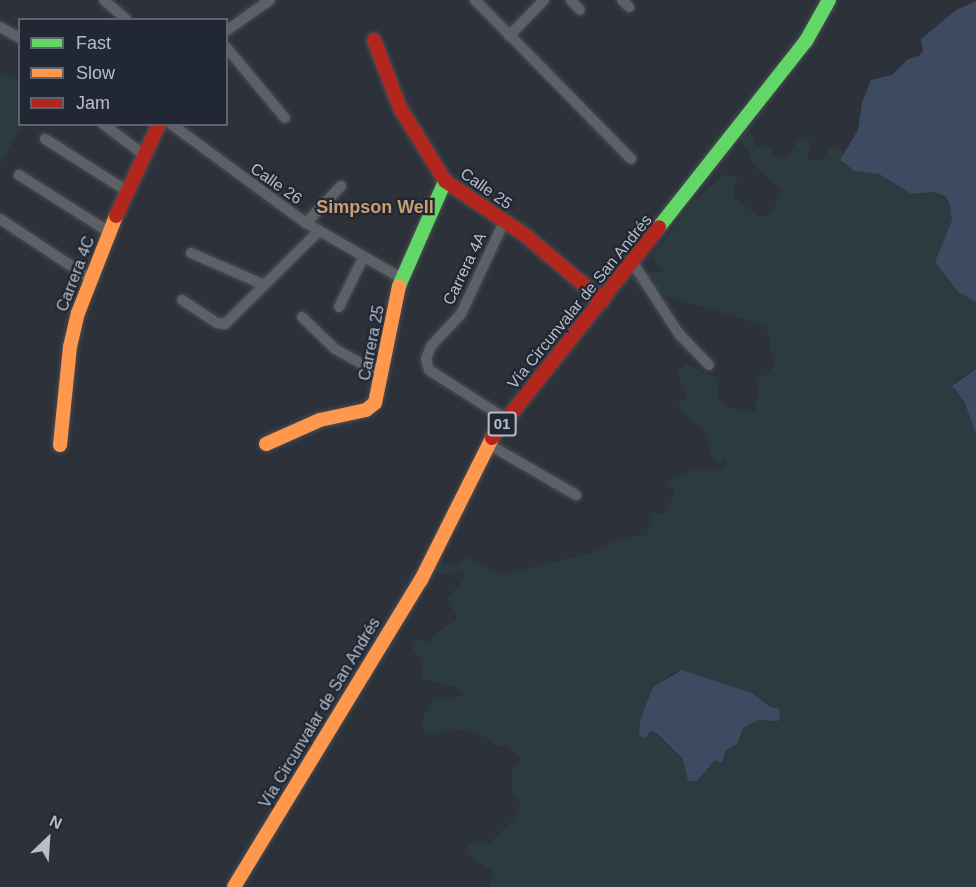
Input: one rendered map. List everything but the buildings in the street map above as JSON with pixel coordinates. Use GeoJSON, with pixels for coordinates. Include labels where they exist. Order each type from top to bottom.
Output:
{"type":"FeatureCollection","features":[{"type":"Feature","properties":{"kind":"main road","name":"Vía Circunvalar de San Andrés"},"geometry":{"type":"LineString","coordinates":[[234,887],[421,580],[488,444],[806,41],[829,0]]}},
{"type":"Feature","properties":{"kind":"main road","name":"Calle 25"},"geometry":{"type":"LineString","coordinates":[[374,40],[400,108],[445,181],[544,250],[603,301]]}},
{"type":"Feature","properties":{"kind":"main road","name":"Carrera 4C"},"geometry":{"type":"LineString","coordinates":[[60,445],[70,347],[91,279],[109,232],[158,126]]}},
{"type":"Feature","properties":{"kind":"main road","name":"Carrera 25"},"geometry":{"type":"LineString","coordinates":[[266,444],[320,420],[371,407],[378,397],[401,278],[445,181]]}},
{"type":"Feature","properties":{"kind":"street"},"geometry":{"type":"LineString","coordinates":[[104,0],[125,18]]}},
{"type":"Feature","properties":{"kind":"street"},"geometry":{"type":"LineString","coordinates":[[228,30],[254,4],[270,0]]}},
{"type":"Feature","properties":{"kind":"street"},"geometry":{"type":"LineString","coordinates":[[475,0],[631,159]]}},
{"type":"Feature","properties":{"kind":"street"},"geometry":{"type":"LineString","coordinates":[[509,36],[544,0]]}},
{"type":"Feature","properties":{"kind":"street"},"geometry":{"type":"LineString","coordinates":[[571,0],[580,10]]}},
{"type":"Feature","properties":{"kind":"street"},"geometry":{"type":"LineString","coordinates":[[0,27],[18,37]]}},
{"type":"Feature","properties":{"kind":"street"},"geometry":{"type":"LineString","coordinates":[[228,49],[285,118]]}},
{"type":"Feature","properties":{"kind":"street"},"geometry":{"type":"LineString","coordinates":[[106,126],[144,155]]}},
{"type":"Feature","properties":{"kind":"street","name":"Calle 26"},"geometry":{"type":"LineString","coordinates":[[174,126],[306,223],[401,278]]}},
{"type":"Feature","properties":{"kind":"street"},"geometry":{"type":"LineString","coordinates":[[45,139],[128,191]]}},
{"type":"Feature","properties":{"kind":"street"},"geometry":{"type":"LineString","coordinates":[[20,175],[109,232]]}},
{"type":"Feature","properties":{"kind":"street"},"geometry":{"type":"LineString","coordinates":[[306,223],[341,186]]}},
{"type":"Feature","properties":{"kind":"street"},"geometry":{"type":"LineString","coordinates":[[0,219],[91,279]]}},
{"type":"Feature","properties":{"kind":"street","name":"Carrera 4A"},"geometry":{"type":"LineString","coordinates":[[504,222],[461,314],[431,346],[426,359],[429,370],[506,419]]}},
{"type":"Feature","properties":{"kind":"street"},"geometry":{"type":"LineString","coordinates":[[182,300],[222,325],[319,231]]}},
{"type":"Feature","properties":{"kind":"street"},"geometry":{"type":"LineString","coordinates":[[191,253],[262,284]]}},
{"type":"Feature","properties":{"kind":"street"},"geometry":{"type":"LineString","coordinates":[[339,307],[363,258]]}},
{"type":"Feature","properties":{"kind":"street"},"geometry":{"type":"LineString","coordinates":[[633,263],[679,334],[710,364]]}},
{"type":"Feature","properties":{"kind":"street"},"geometry":{"type":"LineString","coordinates":[[302,317],[335,349],[366,366],[382,369]]}},
{"type":"Feature","properties":{"kind":"street"},"geometry":{"type":"LineString","coordinates":[[488,444],[576,495]]}},
{"type":"Feature","properties":{"kind":"shaded area"},"geometry":{"type":"Polygon","coordinates":[[[0,71],[18,80],[18,126],[22,126],[0,164],[0,71]]]}},
{"type":"Feature","properties":{"kind":"shaded area"},"geometry":{"type":"Polygon","coordinates":[[[744,129],[750,130],[757,146],[772,149],[772,155],[785,161],[800,136],[807,137],[810,144],[808,160],[822,161],[831,146],[844,151],[841,163],[854,171],[879,174],[911,194],[938,193],[950,204],[952,220],[935,262],[958,292],[976,302],[976,369],[957,379],[953,389],[964,401],[976,434],[976,887],[488,887],[494,872],[469,856],[466,844],[490,843],[512,821],[521,804],[513,795],[511,774],[521,758],[506,745],[496,746],[480,733],[450,729],[433,735],[425,733],[420,725],[433,699],[451,700],[464,695],[455,687],[422,679],[421,659],[411,647],[414,638],[429,642],[434,634],[458,619],[447,599],[467,576],[460,569],[446,575],[431,570],[437,559],[456,567],[465,556],[503,574],[591,553],[621,538],[646,535],[653,522],[649,512],[665,514],[675,492],[665,482],[693,469],[725,469],[726,460],[718,464],[709,453],[708,437],[677,407],[687,395],[677,372],[686,364],[717,378],[717,399],[735,410],[755,413],[759,378],[769,373],[774,362],[766,326],[666,296],[657,289],[638,290],[631,277],[637,273],[664,272],[652,256],[694,200],[724,174],[738,178],[733,193],[736,199],[760,217],[771,214],[782,191],[751,163],[751,156],[737,135],[744,129]],[[682,670],[669,674],[641,715],[639,736],[657,733],[683,759],[688,780],[715,760],[725,758],[726,750],[737,743],[743,728],[758,720],[770,722],[770,708],[752,693],[682,670]]]}},
{"type":"Feature","properties":{"kind":"water"},"geometry":{"type":"Polygon","coordinates":[[[976,1],[976,302],[958,292],[935,262],[952,220],[950,204],[945,196],[933,192],[911,194],[879,174],[854,171],[840,160],[858,130],[862,102],[871,80],[892,75],[908,59],[919,56],[923,51],[921,39],[956,10],[976,1]]]}},
{"type":"Feature","properties":{"kind":"water"},"geometry":{"type":"Polygon","coordinates":[[[976,369],[976,434],[964,401],[952,386],[976,369]]]}},
{"type":"Feature","properties":{"kind":"water"},"geometry":{"type":"Polygon","coordinates":[[[682,670],[752,693],[770,707],[779,709],[780,716],[778,721],[758,720],[743,728],[737,744],[726,750],[722,763],[715,760],[697,781],[688,781],[683,759],[657,733],[650,732],[645,738],[639,736],[640,720],[653,687],[682,670]]]}},
{"type":"Feature","properties":{"kind":"traffic: fast"},"geometry":{"type":"LineString","coordinates":[[659,227],[806,41],[829,0]]}},
{"type":"Feature","properties":{"kind":"traffic: fast"},"geometry":{"type":"LineString","coordinates":[[399,286],[445,181]]}},
{"type":"Feature","properties":{"kind":"traffic: slow"},"geometry":{"type":"LineString","coordinates":[[60,445],[70,347],[78,313],[116,216]]}},
{"type":"Feature","properties":{"kind":"traffic: slow"},"geometry":{"type":"LineString","coordinates":[[266,444],[320,420],[366,410],[375,403],[399,286]]}},
{"type":"Feature","properties":{"kind":"traffic: slow"},"geometry":{"type":"LineString","coordinates":[[234,887],[421,580],[492,438]]}},
{"type":"Feature","properties":{"kind":"traffic: jam"},"geometry":{"type":"LineString","coordinates":[[374,40],[400,108],[445,181],[525,235],[603,301]]}},
{"type":"Feature","properties":{"kind":"traffic: jam"},"geometry":{"type":"LineString","coordinates":[[116,216],[158,126]]}},
{"type":"Feature","properties":{"kind":"traffic: jam"},"geometry":{"type":"LineString","coordinates":[[492,438],[659,227]]}},
{"type":"Feature","properties":{"kind":"district","name":"Simpson Well"},"geometry":{"type":"Point","coordinates":[375,207]}}]}
